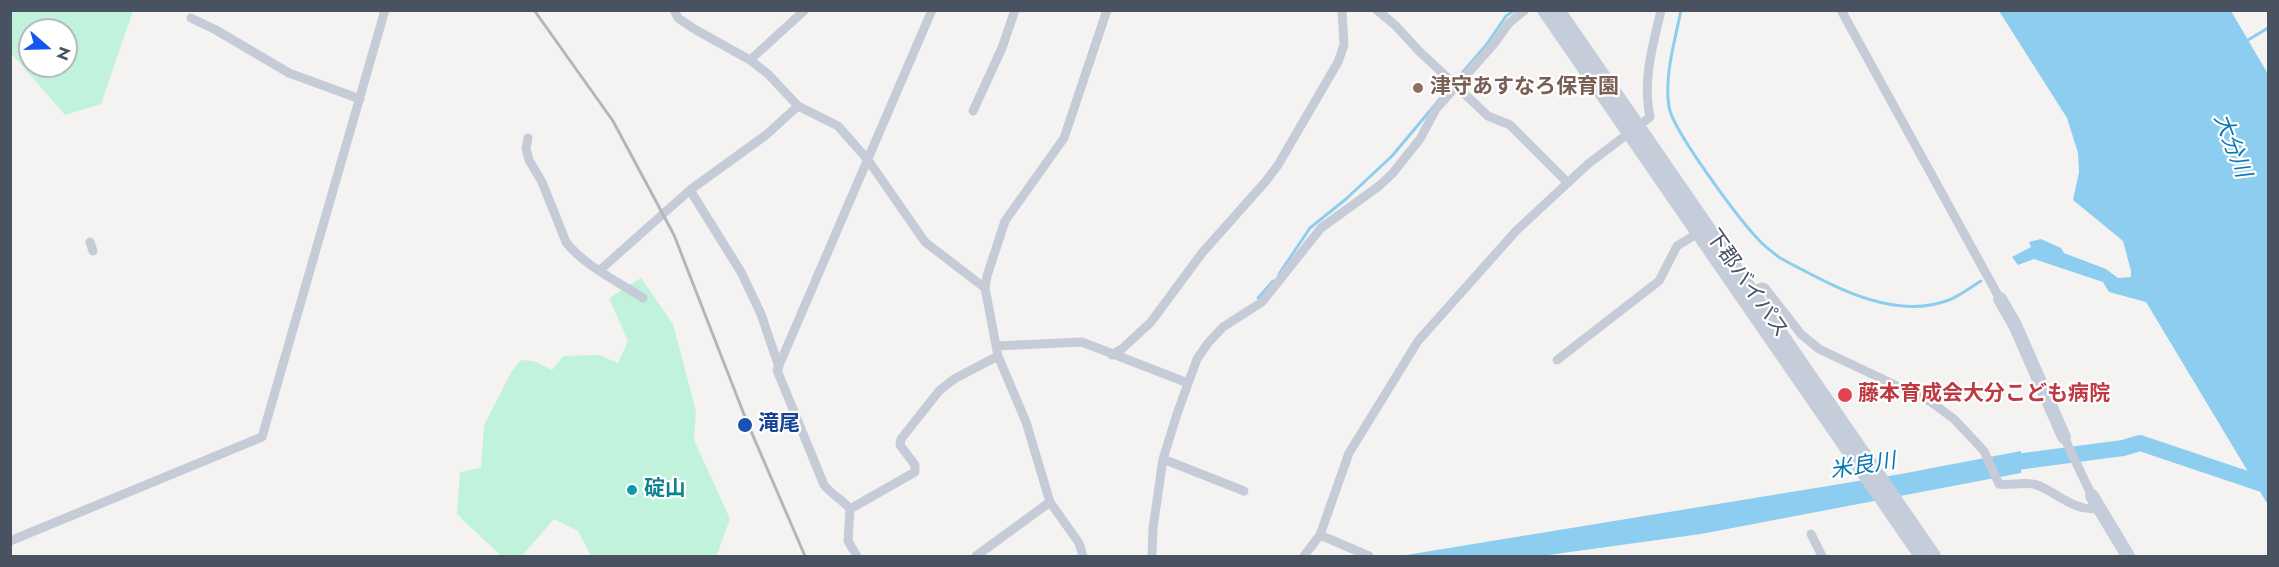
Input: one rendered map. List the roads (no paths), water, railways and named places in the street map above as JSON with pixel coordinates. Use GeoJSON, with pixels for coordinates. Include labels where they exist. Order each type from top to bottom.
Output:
{"type":"FeatureCollection","features":[{"type":"Feature","properties":{"kind":"street"},"geometry":{"type":"LineString","coordinates":[[10,541],[262,437],[385,10]]}},
{"type":"Feature","properties":{"kind":"street"},"geometry":{"type":"LineString","coordinates":[[674,10],[678,18],[696,30],[750,60],[768,74],[798,106],[838,126],[868,160],[925,242],[986,288]]}},
{"type":"Feature","properties":{"kind":"street"},"geometry":{"type":"LineString","coordinates":[[750,60],[805,10]]}},
{"type":"Feature","properties":{"kind":"street"},"geometry":{"type":"LineString","coordinates":[[857,556],[848,541],[850,509],[844,501],[829,492],[820,479],[777,370],[932,10]]}},
{"type":"Feature","properties":{"kind":"street"},"geometry":{"type":"LineString","coordinates":[[973,111],[1002,48],[1015,10]]}},
{"type":"Feature","properties":{"kind":"street"},"geometry":{"type":"LineString","coordinates":[[1083,556],[1079,543],[1050,502],[1026,422],[997,351],[986,288],[987,276],[1005,221],[1064,138],[1107,10]]}},
{"type":"Feature","properties":{"kind":"street"},"geometry":{"type":"LineString","coordinates":[[1112,355],[1151,322],[1202,253],[1278,165],[1338,62],[1344,45],[1342,10]]}},
{"type":"Feature","properties":{"kind":"street"},"geometry":{"type":"LineString","coordinates":[[1377,10],[1488,116],[1510,125],[1568,183]]}},
{"type":"Feature","properties":{"kind":"street"},"geometry":{"type":"LineString","coordinates":[[1152,556],[1153,528],[1163,459],[1188,383],[1197,360],[1208,343],[1223,327],[1262,302],[1309,240],[1321,228],[1392,174],[1420,139],[1453,84],[1509,23],[1525,10]]}},
{"type":"Feature","properties":{"kind":"street"},"geometry":{"type":"LineString","coordinates":[[1544,10],[1633,129],[1698,233],[1892,505],[1921,556]]}},
{"type":"Feature","properties":{"kind":"street","name":"下郡バイパス"},"geometry":{"type":"LineString","coordinates":[[1558,10],[1633,129],[1751,291],[1869,471]]}},
{"type":"Feature","properties":{"kind":"street"},"geometry":{"type":"LineString","coordinates":[[1304,556],[1320,535],[1349,453],[1418,341],[1516,231],[1608,147],[1650,117],[1645,97],[1647,72],[1661,10]]}},
{"type":"Feature","properties":{"kind":"street"},"geometry":{"type":"LineString","coordinates":[[1841,10],[2015,325],[2095,502],[2128,556]]}},
{"type":"Feature","properties":{"kind":"street"},"geometry":{"type":"LineString","coordinates":[[191,18],[289,73],[360,99]]}},
{"type":"Feature","properties":{"kind":"street"},"geometry":{"type":"LineString","coordinates":[[600,270],[690,190],[766,135],[798,106]]}},
{"type":"Feature","properties":{"kind":"street"},"geometry":{"type":"LineString","coordinates":[[528,138],[526,149],[529,160],[542,182],[566,242],[571,249],[643,298]]}},
{"type":"Feature","properties":{"kind":"street"},"geometry":{"type":"LineString","coordinates":[[690,190],[741,272],[760,314],[779,367]]}},
{"type":"Feature","properties":{"kind":"street"},"geometry":{"type":"LineString","coordinates":[[1557,360],[1659,281],[1677,246],[1698,233]]}},
{"type":"Feature","properties":{"kind":"street"},"geometry":{"type":"LineString","coordinates":[[1751,291],[1765,288],[1801,334],[1819,349],[1917,395],[1943,411],[1978,443],[1999,483],[2037,485],[2089,509],[2095,502]]}},
{"type":"Feature","properties":{"kind":"street"},"geometry":{"type":"LineString","coordinates":[[850,509],[915,472],[915,465],[900,445],[901,439],[939,391],[997,351],[1082,342],[1188,383]]}},
{"type":"Feature","properties":{"kind":"street"},"geometry":{"type":"LineString","coordinates":[[1163,459],[1244,491]]}},
{"type":"Feature","properties":{"kind":"street"},"geometry":{"type":"LineString","coordinates":[[976,556],[1050,502]]}},
{"type":"Feature","properties":{"kind":"street"},"geometry":{"type":"LineString","coordinates":[[1892,505],[1934,556]]}},
{"type":"Feature","properties":{"kind":"street"},"geometry":{"type":"LineString","coordinates":[[1811,534],[1822,556]]}},
{"type":"Feature","properties":{"kind":"street"},"geometry":{"type":"LineString","coordinates":[[1320,535],[1369,556]]}},
{"type":"Feature","properties":{"kind":"water","name":"大分川"},"geometry":{"type":"Polygon","coordinates":[[[1999,11],[2231,11],[2268,74],[2268,505],[2146,302],[2109,292],[2103,282],[2034,259],[2018,265],[2012,257],[2031,247],[2029,242],[2041,239],[2061,248],[2064,253],[2106,269],[2118,278],[2131,277],[2123,241],[2073,200],[2079,172],[2078,153],[2067,118],[1999,11]]]}},
{"type":"Feature","properties":{"kind":"water"},"geometry":{"type":"Polygon","coordinates":[[[2021,451],[2021,473],[1701,534],[1541,556],[1400,556],[1901,474],[2021,451]]]}},
{"type":"Feature","properties":{"kind":"waterway"},"geometry":{"type":"LineString","coordinates":[[1456,80],[1487,44],[1506,16],[1515,10]]}},
{"type":"Feature","properties":{"kind":"waterway"},"geometry":{"type":"LineString","coordinates":[[1681,10],[1668,83],[1669,107],[1673,119],[1721,193],[1765,246],[1780,258],[1819,279],[1840,289],[1884,303],[1927,306],[1949,300],[1981,281]]}},
{"type":"Feature","properties":{"kind":"waterway"},"geometry":{"type":"LineString","coordinates":[[2248,40],[2268,28]]}},
{"type":"Feature","properties":{"kind":"waterway"},"geometry":{"type":"LineString","coordinates":[[1279,274],[1310,228],[1346,199],[1392,156],[1444,94]]}},
{"type":"Feature","properties":{"kind":"waterway"},"geometry":{"type":"LineString","coordinates":[[1258,298],[1273,281]]}},
{"type":"Feature","properties":{"kind":"waterway","name":"米良川"},"geometry":{"type":"LineString","coordinates":[[2001,464],[2123,448],[2140,443],[2268,486]]}},
{"type":"Feature","properties":{"kind":"railway"},"geometry":{"type":"LineString","coordinates":[[534,10],[613,121],[674,235],[747,422],[805,556]]}},
{"type":"Feature","properties":{"kind":"place","name":"津守あすなろ保育園"},"geometry":{"type":"Point","coordinates":[1418,88]}},
{"type":"Feature","properties":{"kind":"place","name":"藤本育成会大分こども病院"},"geometry":{"type":"Point","coordinates":[1845,395]}},
{"type":"Feature","properties":{"kind":"place","name":"滝尾"},"geometry":{"type":"Point","coordinates":[745,425]}},
{"type":"Feature","properties":{"kind":"place","name":"碇山"},"geometry":{"type":"Point","coordinates":[632,490]}}]}
